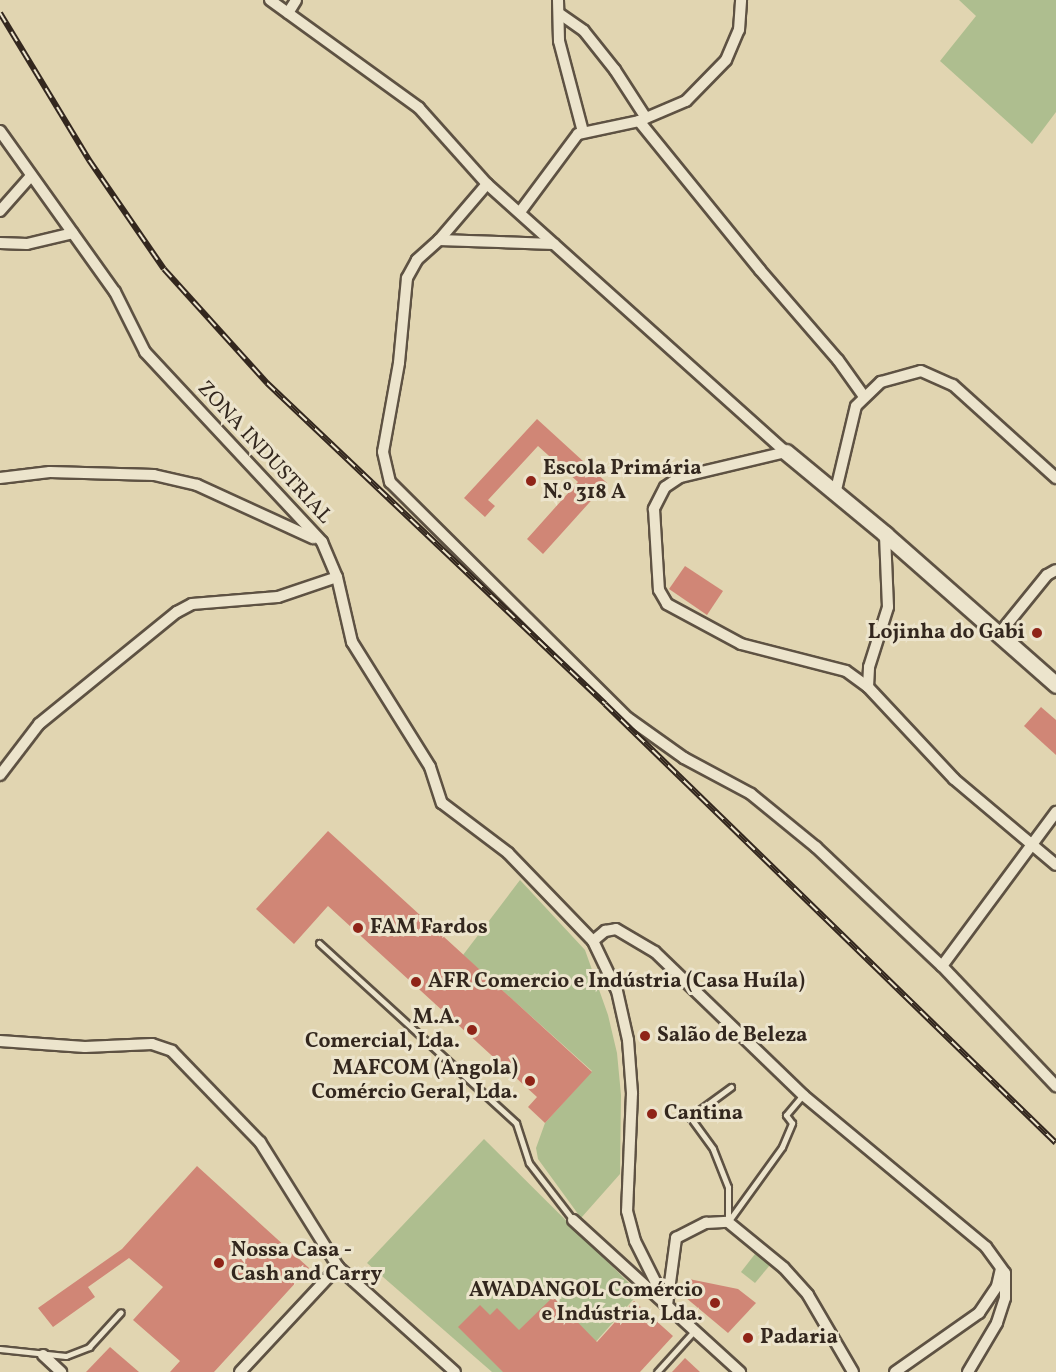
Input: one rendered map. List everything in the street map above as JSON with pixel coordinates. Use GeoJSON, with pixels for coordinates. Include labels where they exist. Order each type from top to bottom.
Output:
{"type":"FeatureCollection","features":[{"type":"Feature","properties":{"kind":"street"},"geometry":{"type":"LineString","coordinates":[[270,0],[419,108],[487,184],[786,452],[885,534],[1056,685]]}},
{"type":"Feature","properties":{"kind":"street"},"geometry":{"type":"LineString","coordinates":[[288,13],[296,0]]}},
{"type":"Feature","properties":{"kind":"street"},"geometry":{"type":"LineString","coordinates":[[558,0],[559,41],[583,132]]}},
{"type":"Feature","properties":{"kind":"street"},"geometry":{"type":"LineString","coordinates":[[520,212],[574,139],[583,132],[642,119],[686,101],[726,60],[739,30],[741,0]]}},
{"type":"Feature","properties":{"kind":"street"},"geometry":{"type":"LineString","coordinates":[[560,14],[584,32],[603,54],[642,119],[760,270],[838,360],[863,395]]}},
{"type":"Feature","properties":{"kind":"street","name":"ZONA INDUSTRIAL"},"geometry":{"type":"LineString","coordinates":[[0,130],[115,292],[145,352],[322,542],[337,577],[352,642],[430,767],[442,803],[508,854],[593,941],[617,991],[628,1040],[632,1093],[627,1211],[635,1241],[667,1305]]}},
{"type":"Feature","properties":{"kind":"street"},"geometry":{"type":"LineString","coordinates":[[0,211],[31,176]]}},
{"type":"Feature","properties":{"kind":"street"},"geometry":{"type":"LineString","coordinates":[[487,184],[439,240],[417,260],[407,278],[399,363],[383,452],[390,482],[402,498],[628,718],[684,758],[751,794],[816,847],[942,966],[1056,1086]]}},
{"type":"Feature","properties":{"kind":"street"},"geometry":{"type":"LineString","coordinates":[[0,243],[27,244],[73,233]]}},
{"type":"Feature","properties":{"kind":"street"},"geometry":{"type":"LineString","coordinates":[[439,240],[554,244]]}},
{"type":"Feature","properties":{"kind":"street"},"geometry":{"type":"LineString","coordinates":[[835,494],[852,418],[863,395],[904,373],[938,375],[953,385],[1056,478]]}},
{"type":"Feature","properties":{"kind":"street"},"geometry":{"type":"LineString","coordinates":[[786,452],[680,477],[665,487],[654,509],[659,590],[679,614],[741,644],[838,668],[867,687],[954,779],[1056,865]]}},
{"type":"Feature","properties":{"kind":"street"},"geometry":{"type":"LineString","coordinates":[[0,478],[50,472],[154,475],[197,485],[322,542]]}},
{"type":"Feature","properties":{"kind":"street"},"geometry":{"type":"LineString","coordinates":[[867,687],[869,667],[888,607],[890,579],[885,534]]}},
{"type":"Feature","properties":{"kind":"street"},"geometry":{"type":"LineString","coordinates":[[999,634],[1047,575],[1056,570]]}},
{"type":"Feature","properties":{"kind":"street"},"geometry":{"type":"LineString","coordinates":[[0,775],[39,724],[177,612],[192,604],[278,597],[337,577]]}},
{"type":"Feature","properties":{"kind":"street"},"geometry":{"type":"LineString","coordinates":[[942,966],[1029,843],[1056,812]]}},
{"type":"Feature","properties":{"kind":"street"},"geometry":{"type":"LineString","coordinates":[[593,941],[605,931],[616,929],[655,952],[803,1095],[986,1247],[1005,1273],[1002,1306],[981,1353],[968,1372]]}},
{"type":"Feature","properties":{"kind":"street"},"geometry":{"type":"LineString","coordinates":[[0,1041],[85,1047],[142,1043],[172,1051],[260,1142],[338,1267],[455,1372]]}},
{"type":"Feature","properties":{"kind":"street"},"geometry":{"type":"LineString","coordinates":[[573,1220],[740,1372]]}},
{"type":"Feature","properties":{"kind":"street"},"geometry":{"type":"LineString","coordinates":[[667,1305],[676,1238],[706,1223],[728,1222],[784,1268],[808,1294],[853,1372]]}},
{"type":"Feature","properties":{"kind":"street"},"geometry":{"type":"LineString","coordinates":[[895,1372],[979,1313],[997,1286],[1002,1266]]}},
{"type":"Feature","properties":{"kind":"street"},"geometry":{"type":"LineString","coordinates":[[240,1372],[338,1267]]}},
{"type":"Feature","properties":{"kind":"street"},"geometry":{"type":"LineString","coordinates":[[43,1355],[61,1372]]}},
{"type":"Feature","properties":{"kind":"lane"},"geometry":{"type":"LineString","coordinates":[[318,943],[516,1123],[528,1163],[573,1220]]}},
{"type":"Feature","properties":{"kind":"lane"},"geometry":{"type":"LineString","coordinates":[[728,1222],[728,1187],[713,1149],[690,1118],[731,1087]]}},
{"type":"Feature","properties":{"kind":"lane"},"geometry":{"type":"LineString","coordinates":[[728,1222],[782,1148],[792,1123],[786,1115],[803,1095]]}},
{"type":"Feature","properties":{"kind":"lane"},"geometry":{"type":"LineString","coordinates":[[0,1349],[66,1356],[89,1347],[121,1312]]}},
{"type":"Feature","properties":{"kind":"lane"},"geometry":{"type":"LineString","coordinates":[[657,1372],[694,1330]]}},
{"type":"Feature","properties":{"kind":"green space"},"geometry":{"type":"Polygon","coordinates":[[[959,0],[1056,0],[1056,112],[1032,144],[940,61],[976,16],[959,0]]]}},
{"type":"Feature","properties":{"kind":"green space"},"geometry":{"type":"Polygon","coordinates":[[[520,880],[585,950],[608,1015],[617,1053],[621,1095],[620,1174],[581,1218],[538,1159],[536,1148],[545,1123],[592,1071],[463,955],[520,880]]]}},
{"type":"Feature","properties":{"kind":"green space"},"geometry":{"type":"Polygon","coordinates":[[[484,1139],[639,1293],[569,1372],[492,1372],[367,1263],[484,1139]]]}},
{"type":"Feature","properties":{"kind":"green space"},"geometry":{"type":"Polygon","coordinates":[[[755,1254],[770,1265],[755,1283],[741,1272],[755,1254]]]}},
{"type":"Feature","properties":{"kind":"building"},"geometry":{"type":"Polygon","coordinates":[[[537,419],[607,483],[543,554],[527,539],[578,482],[538,446],[488,500],[495,506],[485,517],[464,498],[537,419]]]}},
{"type":"Feature","properties":{"kind":"building"},"geometry":{"type":"Polygon","coordinates":[[[685,566],[723,591],[707,615],[669,589],[685,566]]]}},
{"type":"Feature","properties":{"kind":"building"},"geometry":{"type":"Polygon","coordinates":[[[1041,707],[1056,720],[1056,755],[1024,726],[1041,707]]]}},
{"type":"Feature","properties":{"kind":"building"},"geometry":{"type":"Polygon","coordinates":[[[328,831],[592,1072],[545,1123],[528,1107],[537,1097],[328,906],[294,944],[256,909],[328,831]]]}},
{"type":"Feature","properties":{"kind":"building","name":"Nossa Casa - Cash and Carry"},"geometry":{"type":"Polygon","coordinates":[[[197,1166],[309,1268],[214,1372],[170,1372],[180,1361],[133,1320],[163,1287],[129,1258],[88,1287],[95,1297],[53,1327],[38,1308],[122,1249],[197,1166]]]}},
{"type":"Feature","properties":{"kind":"building"},"geometry":{"type":"Polygon","coordinates":[[[689,1279],[738,1289],[756,1303],[728,1333],[679,1292],[689,1279]]]}},
{"type":"Feature","properties":{"kind":"building"},"geometry":{"type":"Polygon","coordinates":[[[553,1297],[597,1342],[634,1301],[673,1336],[640,1372],[503,1372],[458,1327],[480,1305],[490,1315],[497,1308],[519,1330],[553,1297]]]}},
{"type":"Feature","properties":{"kind":"building"},"geometry":{"type":"Polygon","coordinates":[[[110,1347],[139,1372],[86,1372],[110,1347]]]}},
{"type":"Feature","properties":{"kind":"building"},"geometry":{"type":"Polygon","coordinates":[[[685,1358],[700,1372],[672,1372],[685,1358]]]}},
{"type":"Feature","properties":{"kind":"railway"},"geometry":{"type":"LineString","coordinates":[[0,13],[89,160],[164,269],[267,383],[605,704],[1056,1143]]}},
{"type":"Feature","properties":{"kind":"place","name":"Escola Primária N.º 318 A"},"geometry":{"type":"Point","coordinates":[531,481]}},
{"type":"Feature","properties":{"kind":"place","name":"Lojinha do Gabi"},"geometry":{"type":"Point","coordinates":[1037,633]}},
{"type":"Feature","properties":{"kind":"place","name":"FAM Fardos"},"geometry":{"type":"Point","coordinates":[358,928]}},
{"type":"Feature","properties":{"kind":"place","name":"AFR Comercio e Indústria (Casa Huíla)"},"geometry":{"type":"Point","coordinates":[416,982]}},
{"type":"Feature","properties":{"kind":"place","name":"M.A. Comercial, Lda."},"geometry":{"type":"Point","coordinates":[472,1030]}},
{"type":"Feature","properties":{"kind":"place","name":"Salão de Beleza"},"geometry":{"type":"Point","coordinates":[645,1036]}},
{"type":"Feature","properties":{"kind":"place","name":"MAFCOM (Angola) Comércio Geral, Lda."},"geometry":{"type":"Point","coordinates":[530,1081]}},
{"type":"Feature","properties":{"kind":"place","name":"Cantina"},"geometry":{"type":"Point","coordinates":[652,1114]}},
{"type":"Feature","properties":{"kind":"place","name":"Nossa Casa - Cash and Carry"},"geometry":{"type":"Point","coordinates":[219,1263]}},
{"type":"Feature","properties":{"kind":"place","name":"AWADANGOL Comércio e Indústria, Lda."},"geometry":{"type":"Point","coordinates":[715,1303]}},
{"type":"Feature","properties":{"kind":"place","name":"Padaria"},"geometry":{"type":"Point","coordinates":[748,1338]}}]}
